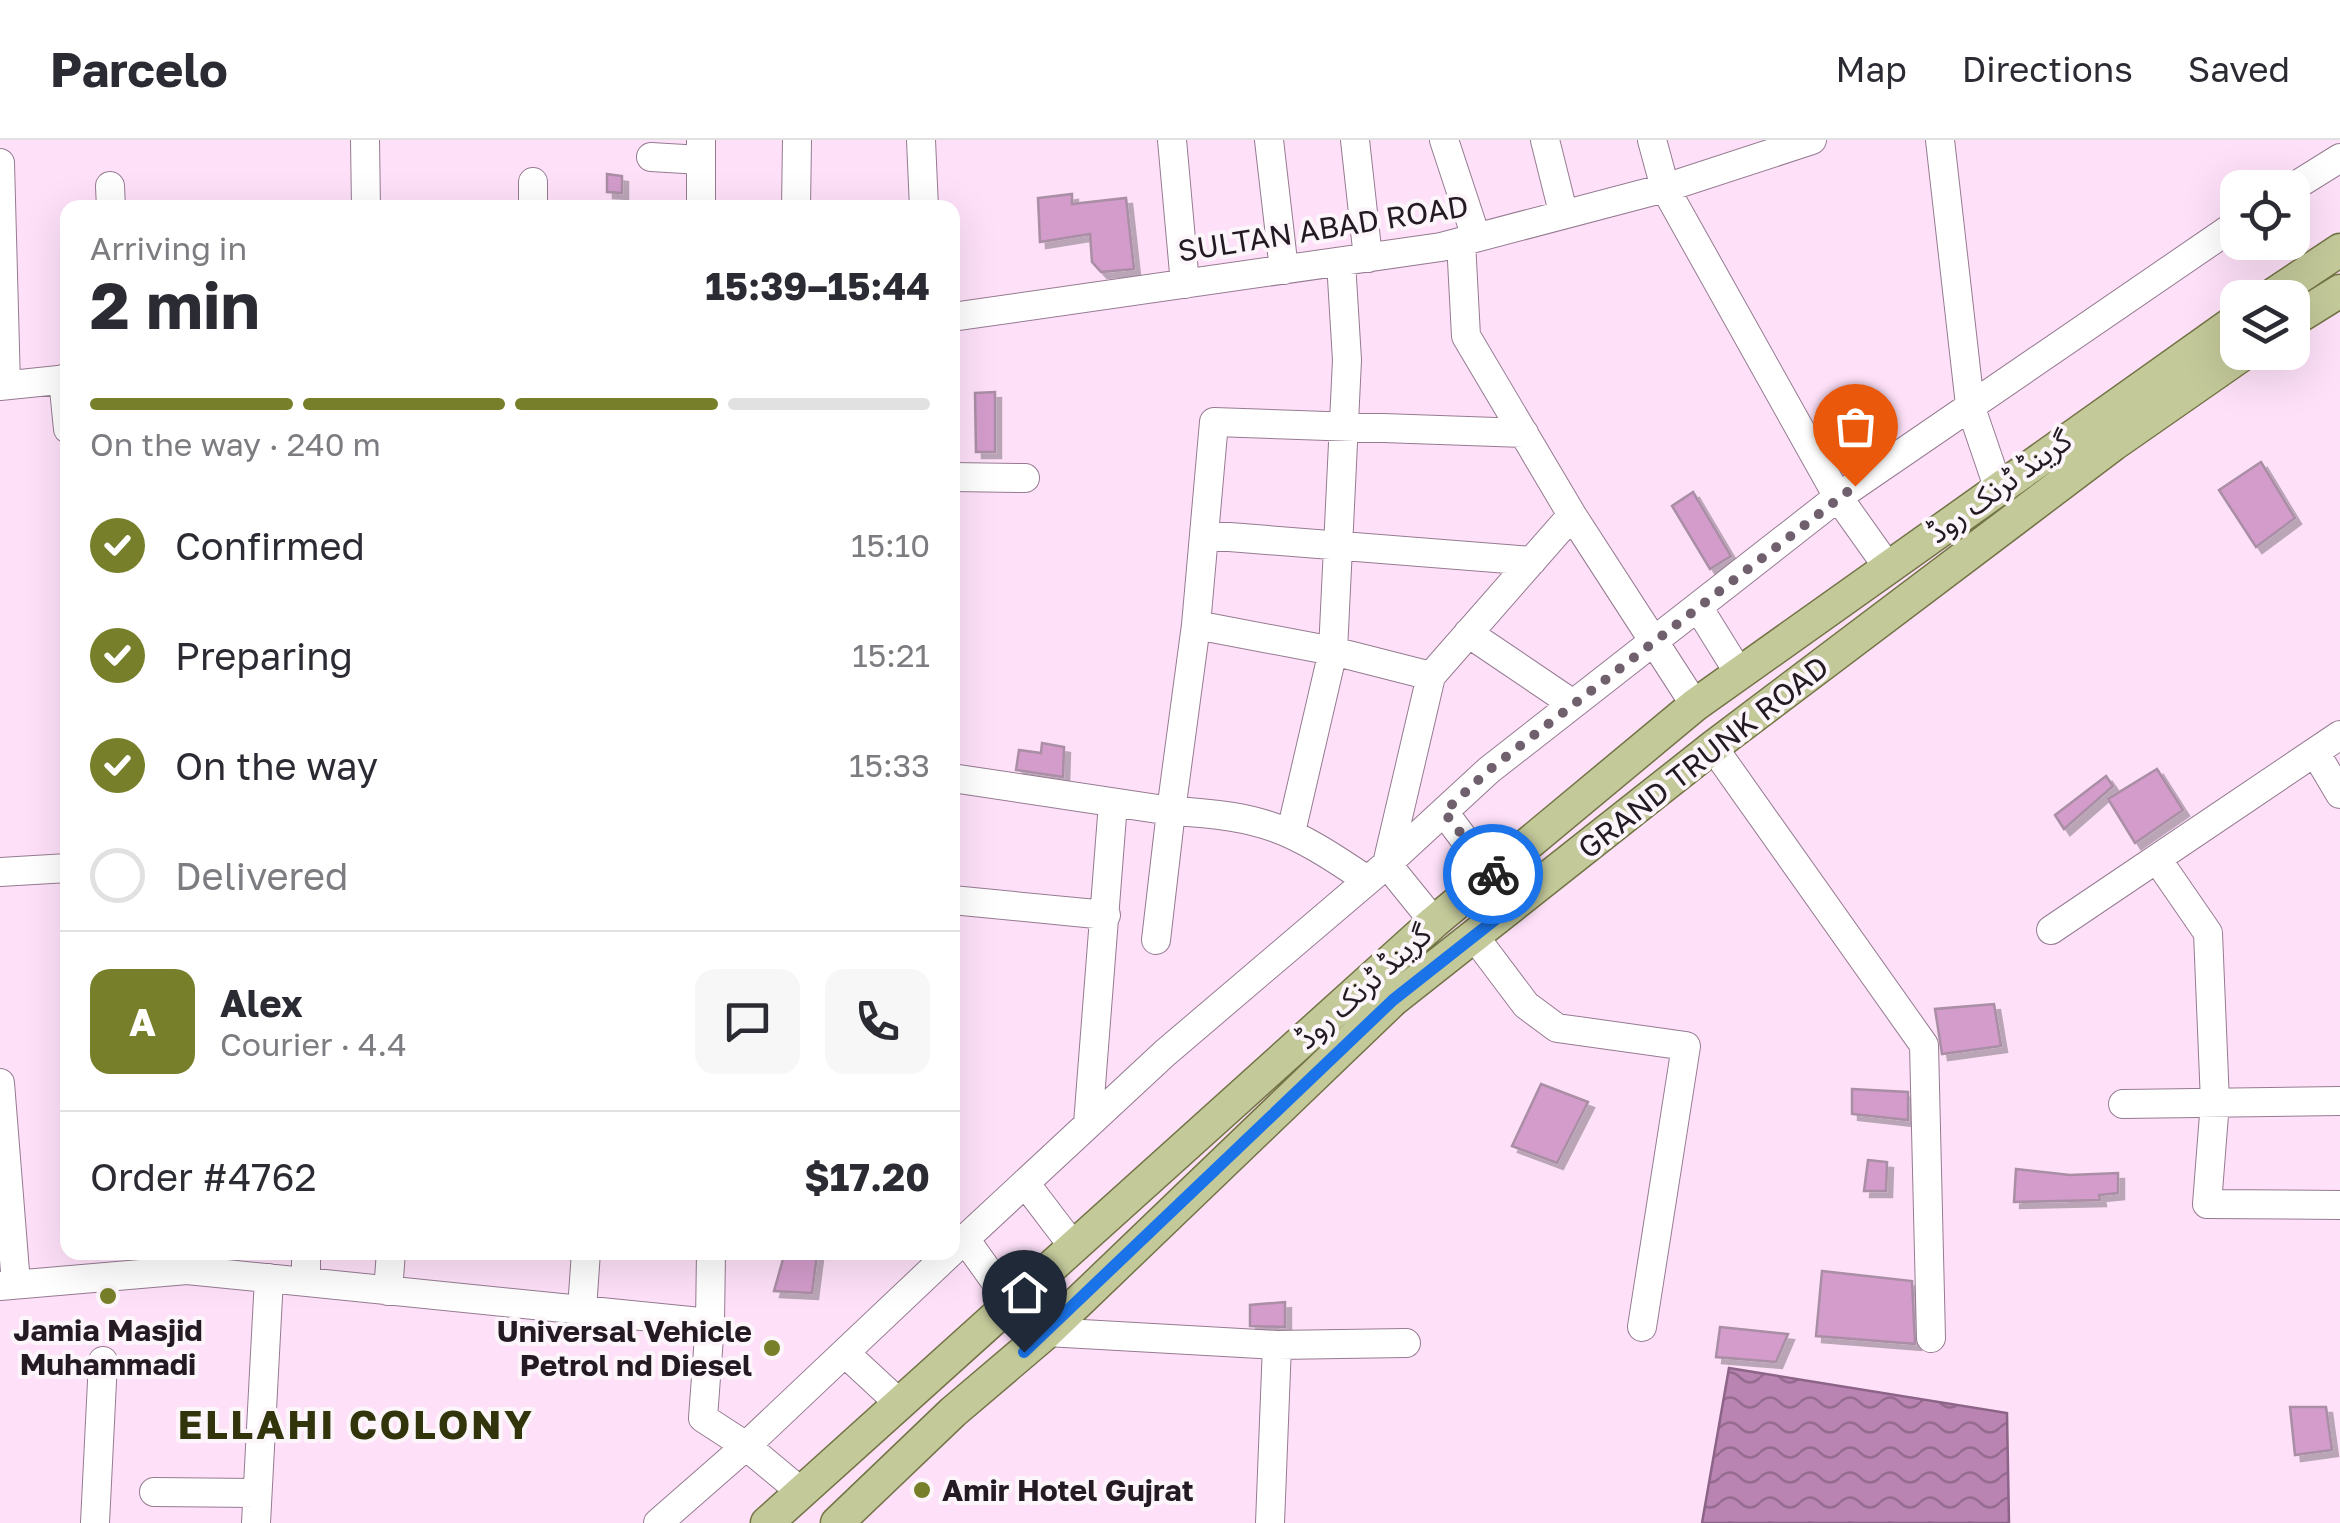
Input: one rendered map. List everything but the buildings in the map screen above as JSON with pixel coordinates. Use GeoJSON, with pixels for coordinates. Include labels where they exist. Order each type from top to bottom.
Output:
{"type":"FeatureCollection","features":[{"type":"Feature","properties":{"kind":"main road"},"geometry":{"type":"LineString","coordinates":[[2295,280],[2340,250]]}},
{"type":"Feature","properties":{"kind":"main road"},"geometry":{"type":"LineString","coordinates":[[2310,310],[2340,291]]}},
{"type":"Feature","properties":{"kind":"main road","name":"گرینڈ ٹرنک روڈ"},"geometry":{"type":"LineString","coordinates":[[767,1523],[1434,922],[1695,705],[2220,331]]}},
{"type":"Feature","properties":{"kind":"main road","name":"GRAND TRUNK ROAD"},"geometry":{"type":"LineString","coordinates":[[837,1523],[954,1412],[1047,1332],[1393,1000],[1713,747],[2114,444],[2220,370]]}},
{"type":"Feature","properties":{"kind":"main road"},"geometry":{"type":"LineString","coordinates":[[1494,872],[1521,899]]}},
{"type":"Feature","properties":{"kind":"street"},"geometry":{"type":"LineString","coordinates":[[365,140],[366,200]]}},
{"type":"Feature","properties":{"kind":"street"},"geometry":{"type":"LineString","coordinates":[[796,200],[798,140]]}},
{"type":"Feature","properties":{"kind":"street"},"geometry":{"type":"LineString","coordinates":[[921,140],[924,200]]}},
{"type":"Feature","properties":{"kind":"street"},"geometry":{"type":"LineString","coordinates":[[1172,140],[1184,284]]}},
{"type":"Feature","properties":{"kind":"street"},"geometry":{"type":"LineString","coordinates":[[1269,140],[1284,270]]}},
{"type":"Feature","properties":{"kind":"street"},"geometry":{"type":"LineString","coordinates":[[1291,832],[1333,652],[1354,260],[1356,140]]}},
{"type":"Feature","properties":{"kind":"street"},"geometry":{"type":"LineString","coordinates":[[1444,140],[1469,239],[1466,336],[1572,515],[1695,705]]}},
{"type":"Feature","properties":{"kind":"street"},"geometry":{"type":"LineString","coordinates":[[1545,140],[1563,212]]}},
{"type":"Feature","properties":{"kind":"street"},"geometry":{"type":"LineString","coordinates":[[1652,140],[1665,188],[1838,497],[1887,566]]}},
{"type":"Feature","properties":{"kind":"street","name":"SULTAN ABAD ROAD"},"geometry":{"type":"LineString","coordinates":[[960,316],[1354,260],[1469,239],[1665,188],[1742,151],[1812,140]]}},
{"type":"Feature","properties":{"kind":"street"},"geometry":{"type":"LineString","coordinates":[[1940,140],[1970,405],[1998,486]]}},
{"type":"Feature","properties":{"kind":"street"},"geometry":{"type":"LineString","coordinates":[[652,156],[701,150],[701,200]]}},
{"type":"Feature","properties":{"kind":"street"},"geometry":{"type":"LineString","coordinates":[[2310,177],[2340,158]]}},
{"type":"Feature","properties":{"kind":"street"},"geometry":{"type":"LineString","coordinates":[[0,163],[3,386],[60,380]]}},
{"type":"Feature","properties":{"kind":"street"},"geometry":{"type":"LineString","coordinates":[[960,1243],[1088,1124],[1573,704],[1838,497],[2220,235]]}},
{"type":"Feature","properties":{"kind":"street"},"geometry":{"type":"LineString","coordinates":[[1156,940],[1196,625],[1214,422],[1524,433]]}},
{"type":"Feature","properties":{"kind":"street"},"geometry":{"type":"LineString","coordinates":[[960,477],[1026,478]]}},
{"type":"Feature","properties":{"kind":"street"},"geometry":{"type":"LineString","coordinates":[[1377,872],[1431,676],[1572,515]]}},
{"type":"Feature","properties":{"kind":"street"},"geometry":{"type":"LineString","coordinates":[[1204,535],[1532,561]]}},
{"type":"Feature","properties":{"kind":"street"},"geometry":{"type":"LineString","coordinates":[[1698,607],[1738,673]]}},
{"type":"Feature","properties":{"kind":"street"},"geometry":{"type":"LineString","coordinates":[[1196,625],[1431,676]]}},
{"type":"Feature","properties":{"kind":"street"},"geometry":{"type":"LineString","coordinates":[[1468,633],[1573,704]]}},
{"type":"Feature","properties":{"kind":"street"},"geometry":{"type":"LineString","coordinates":[[2051,930],[2340,735]]}},
{"type":"Feature","properties":{"kind":"street"},"geometry":{"type":"LineString","coordinates":[[1713,747],[1924,1045],[1931,1338]]}},
{"type":"Feature","properties":{"kind":"street"},"geometry":{"type":"LineString","coordinates":[[2315,752],[2340,794]]}},
{"type":"Feature","properties":{"kind":"street"},"geometry":{"type":"LineString","coordinates":[[960,779],[1171,811],[1240,815],[1291,832],[1377,872],[1434,922]]}},
{"type":"Feature","properties":{"kind":"street"},"geometry":{"type":"LineString","coordinates":[[1088,1124],[1113,803]]}},
{"type":"Feature","properties":{"kind":"street"},"geometry":{"type":"LineString","coordinates":[[1444,812],[1494,872]]}},
{"type":"Feature","properties":{"kind":"street"},"geometry":{"type":"LineString","coordinates":[[2157,858],[2208,933],[2215,1102],[2207,1204],[2340,1205]]}},
{"type":"Feature","properties":{"kind":"street"},"geometry":{"type":"LineString","coordinates":[[0,872],[60,868]]}},
{"type":"Feature","properties":{"kind":"street"},"geometry":{"type":"LineString","coordinates":[[960,901],[1106,915]]}},
{"type":"Feature","properties":{"kind":"street"},"geometry":{"type":"LineString","coordinates":[[1474,936],[1526,1005],[1557,1028],[1686,1046],[1642,1327]]}},
{"type":"Feature","properties":{"kind":"street"},"geometry":{"type":"LineString","coordinates":[[0,1083],[8,1285],[186,1261],[269,1278],[710,1324]]}},
{"type":"Feature","properties":{"kind":"street"},"geometry":{"type":"LineString","coordinates":[[2123,1104],[2340,1101]]}},
{"type":"Feature","properties":{"kind":"street"},"geometry":{"type":"LineString","coordinates":[[1026,1182],[1072,1246]]}},
{"type":"Feature","properties":{"kind":"street"},"geometry":{"type":"LineString","coordinates":[[960,1251],[1010,1302]]}},
{"type":"Feature","properties":{"kind":"street"},"geometry":{"type":"LineString","coordinates":[[306,1260],[306,1282]]}},
{"type":"Feature","properties":{"kind":"street"},"geometry":{"type":"LineString","coordinates":[[388,1290],[390,1260]]}},
{"type":"Feature","properties":{"kind":"street"},"geometry":{"type":"LineString","coordinates":[[582,1309],[585,1260]]}},
{"type":"Feature","properties":{"kind":"street"},"geometry":{"type":"LineString","coordinates":[[711,1260],[703,1418],[746,1446],[800,1492]]}},
{"type":"Feature","properties":{"kind":"street"},"geometry":{"type":"LineString","coordinates":[[658,1523],[846,1354],[943,1260]]}},
{"type":"Feature","properties":{"kind":"street"},"geometry":{"type":"LineString","coordinates":[[256,1523],[269,1278]]}},
{"type":"Feature","properties":{"kind":"street"},"geometry":{"type":"LineString","coordinates":[[1047,1332],[1277,1346],[1406,1343]]}},
{"type":"Feature","properties":{"kind":"street"},"geometry":{"type":"LineString","coordinates":[[1270,1523],[1277,1346]]}},
{"type":"Feature","properties":{"kind":"street"},"geometry":{"type":"LineString","coordinates":[[846,1354],[899,1403]]}},
{"type":"Feature","properties":{"kind":"street"},"geometry":{"type":"LineString","coordinates":[[95,1523],[104,1361]]}},
{"type":"Feature","properties":{"kind":"street"},"geometry":{"type":"LineString","coordinates":[[154,1492],[257,1492]]}},
{"type":"Feature","properties":{"kind":"water"},"geometry":{"type":"Polygon","coordinates":[[[1729,1368],[2007,1413],[2009,1523],[1702,1523],[1729,1368]]]}},
{"type":"Feature","properties":{"kind":"way so far"},"geometry":{"type":"LineString","coordinates":[[1493,874],[1444,812],[1489,770],[1855,486]]}},
{"type":"Feature","properties":{"kind":"place","name":"Jamia Masjid Muhammadi"},"geometry":{"type":"Point","coordinates":[108,1296]}},
{"type":"Feature","properties":{"kind":"place","name":"Universal Vehicle Petrol nd Diesel"},"geometry":{"type":"Point","coordinates":[772,1348]}},
{"type":"Feature","properties":{"kind":"place","name":"Amir Hotel Gujrat"},"geometry":{"type":"Point","coordinates":[922,1490]}},
{"type":"Feature","properties":{"kind":"district","name":"ELLAHI COLONY"},"geometry":{"type":"Point","coordinates":[356,1424]}},
{"type":"Feature","properties":{"kind":"route"},"geometry":{"type":"LineString","coordinates":[[1024,1352],[1393,1000],[1521,899],[1498,869],[1493,874]]}}]}
